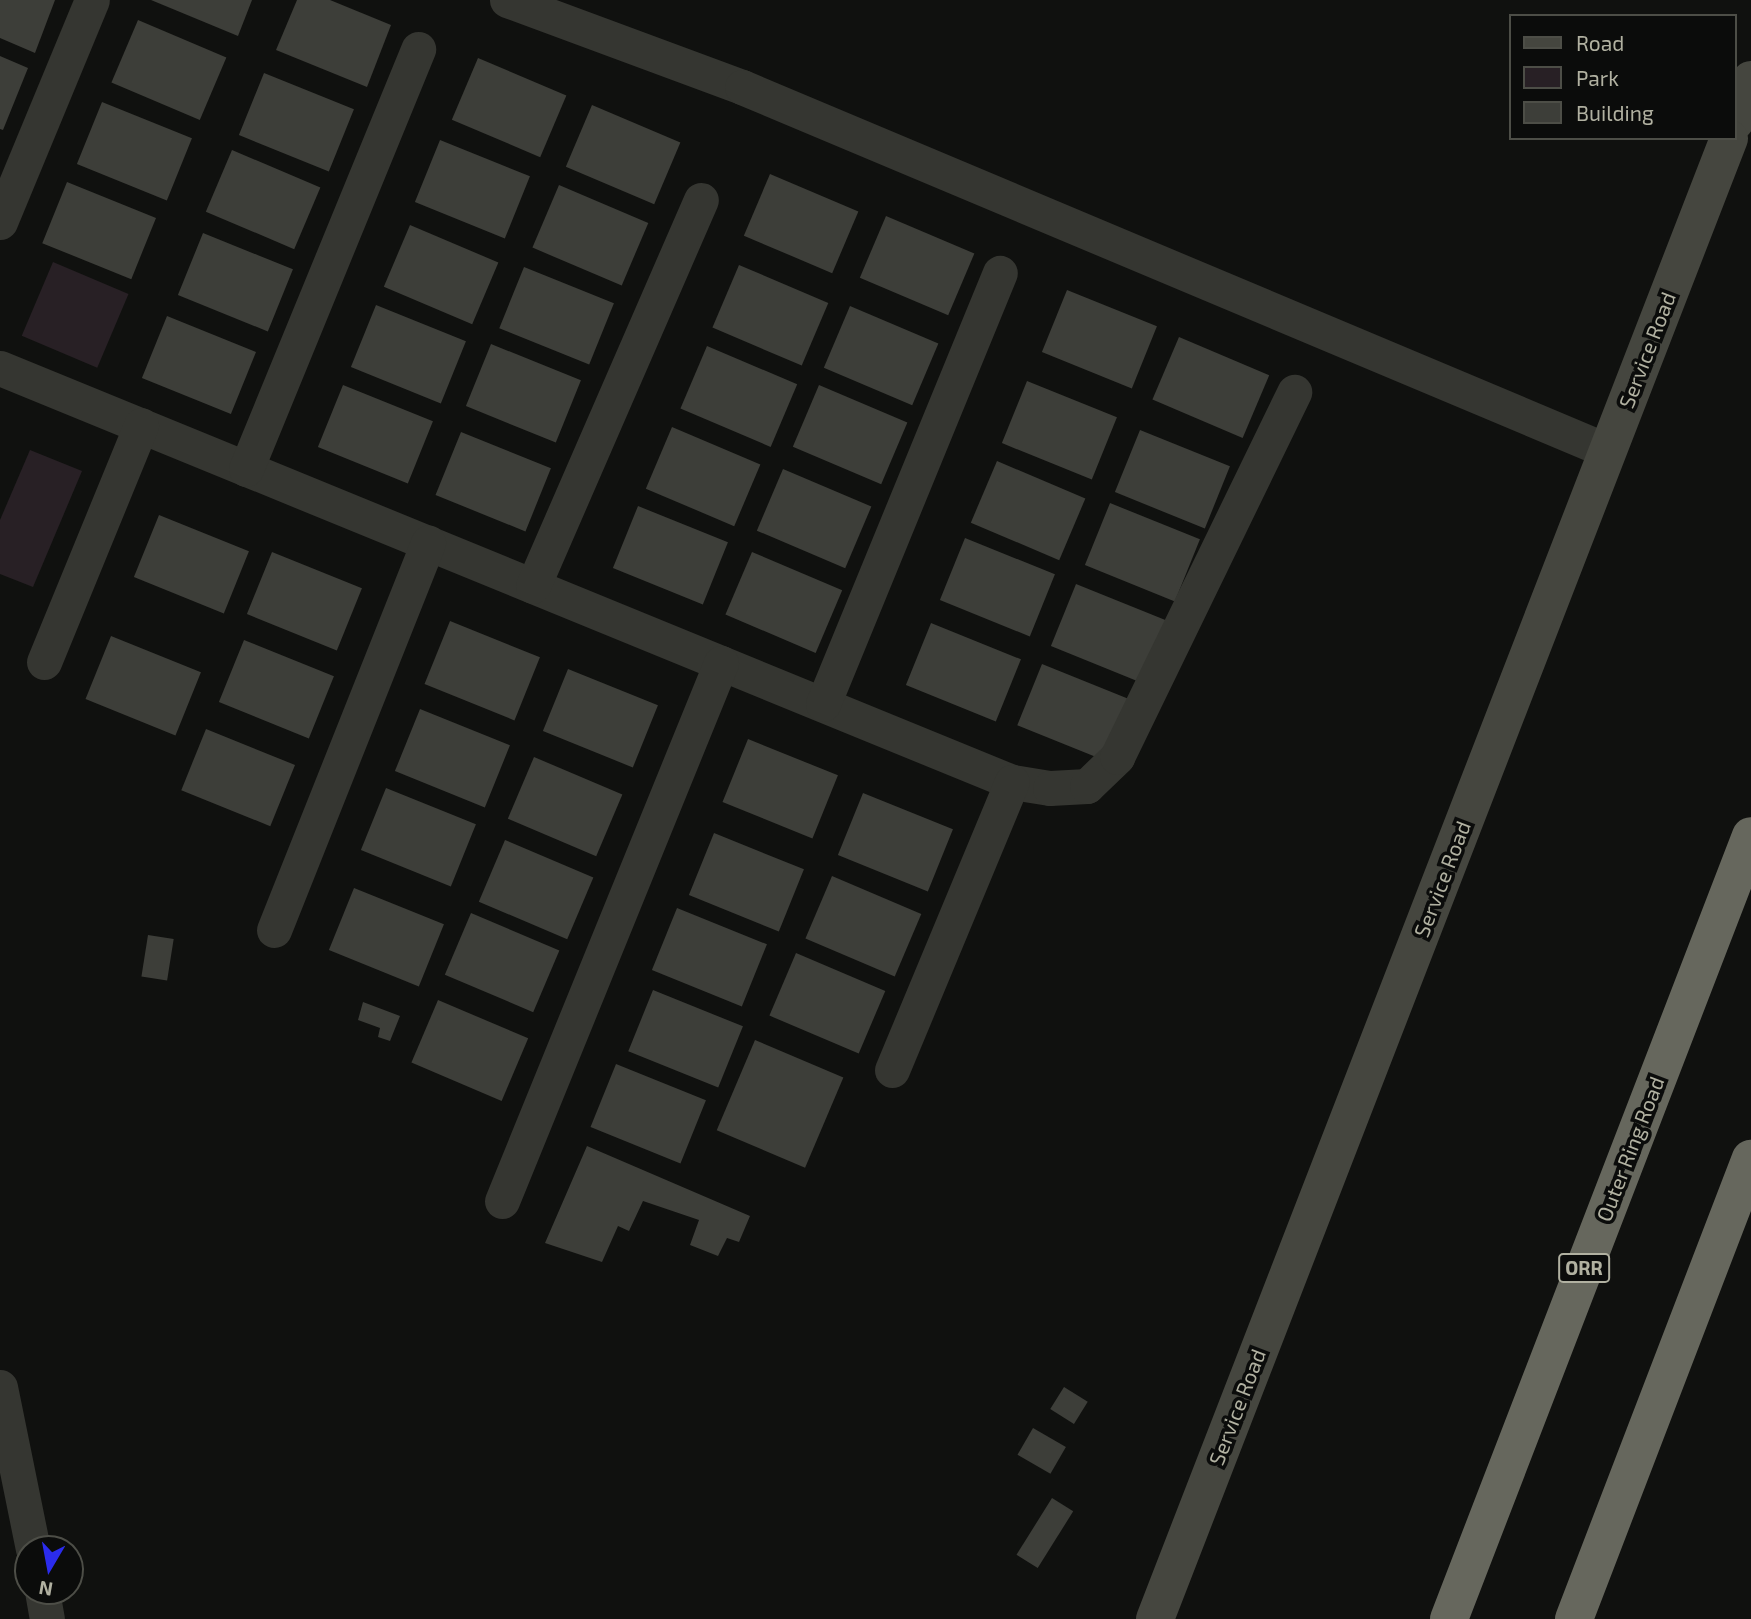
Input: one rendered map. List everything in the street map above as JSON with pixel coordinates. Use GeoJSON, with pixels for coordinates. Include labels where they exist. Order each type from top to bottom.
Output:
{"type":"FeatureCollection","features":[{"type":"Feature","properties":{"kind":"highway","name":"Outer Ring Road"},"geometry":{"type":"LineString","coordinates":[[1449,1619],[1751,836]]}},
{"type":"Feature","properties":{"kind":"highway"},"geometry":{"type":"LineString","coordinates":[[1574,1619],[1751,1159]]}},
{"type":"Feature","properties":{"kind":"main road"},"geometry":{"type":"LineString","coordinates":[[1737,116],[1751,80]]}},
{"type":"Feature","properties":{"kind":"main road","name":"Service Road"},"geometry":{"type":"LineString","coordinates":[[1155,1619],[1728,140]]}},
{"type":"Feature","properties":{"kind":"street"},"geometry":{"type":"LineString","coordinates":[[0,222],[92,0]]}},
{"type":"Feature","properties":{"kind":"street"},"geometry":{"type":"LineString","coordinates":[[507,0],[743,88],[1611,441]]}},
{"type":"Feature","properties":{"kind":"street"},"geometry":{"type":"LineString","coordinates":[[569,0],[732,61],[1611,441]]}},
{"type":"Feature","properties":{"kind":"street"},"geometry":{"type":"LineString","coordinates":[[246,469],[418,49]]}},
{"type":"Feature","properties":{"kind":"street"},"geometry":{"type":"LineString","coordinates":[[533,586],[701,200]]}},
{"type":"Feature","properties":{"kind":"street"},"geometry":{"type":"LineString","coordinates":[[822,705],[1000,273]]}},
{"type":"Feature","properties":{"kind":"street"},"geometry":{"type":"LineString","coordinates":[[0,368],[1012,782],[1087,786],[1117,757],[1294,392]]}},
{"type":"Feature","properties":{"kind":"street"},"geometry":{"type":"LineString","coordinates":[[44,662],[141,425]]}},
{"type":"Feature","properties":{"kind":"street"},"geometry":{"type":"LineString","coordinates":[[274,930],[428,543]]}},
{"type":"Feature","properties":{"kind":"street"},"geometry":{"type":"LineString","coordinates":[[502,1201],[720,663]]}},
{"type":"Feature","properties":{"kind":"street"},"geometry":{"type":"LineString","coordinates":[[892,1070],[1012,782]]}},
{"type":"Feature","properties":{"kind":"street"},"geometry":{"type":"LineString","coordinates":[[0,1387],[30,1535]]}},
{"type":"Feature","properties":{"kind":"green space"},"geometry":{"type":"Polygon","coordinates":[[[53,262],[128,294],[97,368],[22,336],[53,262]]]}},
{"type":"Feature","properties":{"kind":"green space"},"geometry":{"type":"Polygon","coordinates":[[[30,450],[82,471],[33,587],[0,574],[0,520],[30,450]]]}},
{"type":"Feature","properties":{"kind":"building"},"geometry":{"type":"Polygon","coordinates":[[[0,0],[55,0],[35,53],[0,38],[0,0]]]}},
{"type":"Feature","properties":{"kind":"building"},"geometry":{"type":"Polygon","coordinates":[[[151,0],[252,0],[238,36],[151,0]]]}},
{"type":"Feature","properties":{"kind":"building"},"geometry":{"type":"Polygon","coordinates":[[[297,0],[330,0],[391,25],[367,87],[276,50],[297,0]]]}},
{"type":"Feature","properties":{"kind":"building"},"geometry":{"type":"Polygon","coordinates":[[[138,20],[226,58],[200,120],[111,83],[138,20]]]}},
{"type":"Feature","properties":{"kind":"building"},"geometry":{"type":"Polygon","coordinates":[[[0,56],[28,68],[3,130],[0,129],[0,56]]]}},
{"type":"Feature","properties":{"kind":"building"},"geometry":{"type":"Polygon","coordinates":[[[478,58],[566,96],[540,157],[452,120],[478,58]]]}},
{"type":"Feature","properties":{"kind":"building"},"geometry":{"type":"Polygon","coordinates":[[[264,73],[354,109],[329,171],[239,135],[264,73]]]}},
{"type":"Feature","properties":{"kind":"building"},"geometry":{"type":"Polygon","coordinates":[[[102,102],[192,138],[167,200],[77,164],[102,102]]]}},
{"type":"Feature","properties":{"kind":"building"},"geometry":{"type":"Polygon","coordinates":[[[592,105],[680,143],[654,204],[566,167],[592,105]]]}},
{"type":"Feature","properties":{"kind":"building"},"geometry":{"type":"Polygon","coordinates":[[[440,140],[530,176],[505,238],[415,202],[440,140]]]}},
{"type":"Feature","properties":{"kind":"building"},"geometry":{"type":"Polygon","coordinates":[[[232,150],[320,188],[294,249],[206,212],[232,150]]]}},
{"type":"Feature","properties":{"kind":"building"},"geometry":{"type":"Polygon","coordinates":[[[770,174],[858,212],[832,273],[744,236],[770,174]]]}},
{"type":"Feature","properties":{"kind":"building"},"geometry":{"type":"Polygon","coordinates":[[[67,182],[156,218],[131,279],[42,243],[67,182]]]}},
{"type":"Feature","properties":{"kind":"building"},"geometry":{"type":"Polygon","coordinates":[[[559,185],[648,223],[622,285],[532,248],[559,185]]]}},
{"type":"Feature","properties":{"kind":"building"},"geometry":{"type":"Polygon","coordinates":[[[886,216],[974,254],[948,315],[860,278],[886,216]]]}},
{"type":"Feature","properties":{"kind":"building"},"geometry":{"type":"Polygon","coordinates":[[[410,225],[498,263],[472,324],[384,287],[410,225]]]}},
{"type":"Feature","properties":{"kind":"building"},"geometry":{"type":"Polygon","coordinates":[[[203,233],[293,269],[268,331],[178,295],[203,233]]]}},
{"type":"Feature","properties":{"kind":"building"},"geometry":{"type":"Polygon","coordinates":[[[739,265],[828,303],[802,365],[712,328],[739,265]]]}},
{"type":"Feature","properties":{"kind":"building"},"geometry":{"type":"Polygon","coordinates":[[[524,267],[614,303],[589,365],[499,328],[524,267]]]}},
{"type":"Feature","properties":{"kind":"building"},"geometry":{"type":"Polygon","coordinates":[[[1067,290],[1157,326],[1132,388],[1042,352],[1067,290]]]}},
{"type":"Feature","properties":{"kind":"building"},"geometry":{"type":"Polygon","coordinates":[[[376,305],[466,341],[441,403],[351,367],[376,305]]]}},
{"type":"Feature","properties":{"kind":"building"},"geometry":{"type":"Polygon","coordinates":[[[850,306],[938,344],[912,405],[824,368],[850,306]]]}},
{"type":"Feature","properties":{"kind":"building"},"geometry":{"type":"Polygon","coordinates":[[[167,316],[256,352],[231,414],[142,378],[167,316]]]}},
{"type":"Feature","properties":{"kind":"building"},"geometry":{"type":"Polygon","coordinates":[[[1179,337],[1269,375],[1243,438],[1152,400],[1179,337]]]}},
{"type":"Feature","properties":{"kind":"building"},"geometry":{"type":"Polygon","coordinates":[[[491,344],[581,380],[556,442],[466,406],[491,344]]]}},
{"type":"Feature","properties":{"kind":"building"},"geometry":{"type":"Polygon","coordinates":[[[707,346],[797,384],[771,447],[680,409],[707,346]]]}},
{"type":"Feature","properties":{"kind":"building"},"geometry":{"type":"Polygon","coordinates":[[[1027,381],[1117,417],[1092,479],[1002,443],[1027,381]]]}},
{"type":"Feature","properties":{"kind":"building"},"geometry":{"type":"Polygon","coordinates":[[[343,385],[433,421],[408,483],[318,447],[343,385]]]}},
{"type":"Feature","properties":{"kind":"building"},"geometry":{"type":"Polygon","coordinates":[[[819,385],[907,423],[881,484],[793,447],[819,385]]]}},
{"type":"Feature","properties":{"kind":"building"},"geometry":{"type":"Polygon","coordinates":[[[672,427],[760,465],[734,526],[646,489],[672,427]]]}},
{"type":"Feature","properties":{"kind":"building"},"geometry":{"type":"Polygon","coordinates":[[[1140,430],[1230,466],[1205,528],[1115,492],[1140,430]]]}},
{"type":"Feature","properties":{"kind":"building"},"geometry":{"type":"Polygon","coordinates":[[[461,432],[551,468],[525,531],[436,495],[461,432]]]}},
{"type":"Feature","properties":{"kind":"building"},"geometry":{"type":"Polygon","coordinates":[[[997,461],[1085,499],[1059,560],[971,523],[997,461]]]}},
{"type":"Feature","properties":{"kind":"building"},"geometry":{"type":"Polygon","coordinates":[[[783,469],[871,507],[845,568],[757,531],[783,469]]]}},
{"type":"Feature","properties":{"kind":"building"},"geometry":{"type":"Polygon","coordinates":[[[1110,503],[1200,539],[1175,601],[1085,565],[1110,503]]]}},
{"type":"Feature","properties":{"kind":"building"},"geometry":{"type":"Polygon","coordinates":[[[638,506],[728,542],[703,604],[613,568],[638,506]]]}},
{"type":"Feature","properties":{"kind":"building"},"geometry":{"type":"Polygon","coordinates":[[[159,515],[249,551],[224,613],[134,577],[159,515]]]}},
{"type":"Feature","properties":{"kind":"building"},"geometry":{"type":"Polygon","coordinates":[[[965,538],[1055,574],[1030,636],[940,600],[965,538]]]}},
{"type":"Feature","properties":{"kind":"building"},"geometry":{"type":"Polygon","coordinates":[[[272,552],[362,588],[337,650],[247,614],[272,552]]]}},
{"type":"Feature","properties":{"kind":"building"},"geometry":{"type":"Polygon","coordinates":[[[752,552],[842,590],[816,653],[725,615],[752,552]]]}},
{"type":"Feature","properties":{"kind":"building"},"geometry":{"type":"Polygon","coordinates":[[[1076,584],[1166,620],[1141,682],[1051,646],[1076,584]]]}},
{"type":"Feature","properties":{"kind":"building"},"geometry":{"type":"Polygon","coordinates":[[[450,621],[540,657],[514,720],[425,684],[450,621]]]}},
{"type":"Feature","properties":{"kind":"building"},"geometry":{"type":"Polygon","coordinates":[[[931,623],[1021,659],[996,721],[906,685],[931,623]]]}},
{"type":"Feature","properties":{"kind":"building"},"geometry":{"type":"Polygon","coordinates":[[[111,636],[201,672],[175,735],[86,699],[111,636]]]}},
{"type":"Feature","properties":{"kind":"building"},"geometry":{"type":"Polygon","coordinates":[[[244,640],[334,676],[309,738],[219,702],[244,640]]]}},
{"type":"Feature","properties":{"kind":"building"},"geometry":{"type":"Polygon","coordinates":[[[1042,664],[1132,700],[1107,762],[1017,725],[1042,664]]]}},
{"type":"Feature","properties":{"kind":"building"},"geometry":{"type":"Polygon","coordinates":[[[568,669],[658,705],[633,767],[543,731],[568,669]]]}},
{"type":"Feature","properties":{"kind":"building"},"geometry":{"type":"Polygon","coordinates":[[[420,709],[510,745],[485,807],[395,771],[420,709]]]}},
{"type":"Feature","properties":{"kind":"building"},"geometry":{"type":"Polygon","coordinates":[[[206,729],[295,765],[270,826],[181,790],[206,729]]]}},
{"type":"Feature","properties":{"kind":"building"},"geometry":{"type":"Polygon","coordinates":[[[748,739],[838,775],[812,838],[723,802],[748,739]]]}},
{"type":"Feature","properties":{"kind":"building"},"geometry":{"type":"Polygon","coordinates":[[[534,757],[622,795],[596,856],[508,819],[534,757]]]}},
{"type":"Feature","properties":{"kind":"building"},"geometry":{"type":"Polygon","coordinates":[[[386,788],[476,824],[451,886],[361,850],[386,788]]]}},
{"type":"Feature","properties":{"kind":"building"},"geometry":{"type":"Polygon","coordinates":[[[863,793],[953,829],[928,891],[838,855],[863,793]]]}},
{"type":"Feature","properties":{"kind":"building"},"geometry":{"type":"Polygon","coordinates":[[[714,833],[804,869],[779,931],[689,895],[714,833]]]}},
{"type":"Feature","properties":{"kind":"building"},"geometry":{"type":"Polygon","coordinates":[[[505,840],[593,878],[567,939],[479,902],[505,840]]]}},
{"type":"Feature","properties":{"kind":"building"},"geometry":{"type":"Polygon","coordinates":[[[832,876],[921,914],[895,976],[805,939],[832,876]]]}},
{"type":"Feature","properties":{"kind":"building"},"geometry":{"type":"Polygon","coordinates":[[[354,888],[444,924],[419,986],[329,950],[354,888]]]}},
{"type":"Feature","properties":{"kind":"building"},"geometry":{"type":"Polygon","coordinates":[[[677,908],[767,944],[742,1006],[652,970],[677,908]]]}},
{"type":"Feature","properties":{"kind":"building"},"geometry":{"type":"Polygon","coordinates":[[[471,913],[559,951],[533,1012],[445,975],[471,913]]]}},
{"type":"Feature","properties":{"kind":"building"},"geometry":{"type":"Polygon","coordinates":[[[148,935],[174,939],[167,981],[141,976],[148,935]]]}},
{"type":"Feature","properties":{"kind":"building"},"geometry":{"type":"Polygon","coordinates":[[[796,953],[885,991],[859,1053],[769,1016],[796,953]]]}},
{"type":"Feature","properties":{"kind":"building"},"geometry":{"type":"Polygon","coordinates":[[[653,990],[743,1026],[718,1088],[628,1051],[653,990]]]}},
{"type":"Feature","properties":{"kind":"building"},"geometry":{"type":"Polygon","coordinates":[[[438,1000],[528,1038],[502,1101],[411,1063],[438,1000]]]}},
{"type":"Feature","properties":{"kind":"building"},"geometry":{"type":"Polygon","coordinates":[[[363,1002],[400,1016],[390,1041],[378,1037],[380,1028],[358,1020],[363,1002]]]}},
{"type":"Feature","properties":{"kind":"building"},"geometry":{"type":"Polygon","coordinates":[[[755,1040],[843,1078],[805,1168],[717,1130],[755,1040]]]}},
{"type":"Feature","properties":{"kind":"building"},"geometry":{"type":"Polygon","coordinates":[[[616,1064],[706,1100],[680,1163],[591,1127],[616,1064]]]}},
{"type":"Feature","properties":{"kind":"building"},"geometry":{"type":"Polygon","coordinates":[[[587,1146],[750,1216],[739,1242],[727,1238],[718,1256],[690,1245],[699,1220],[643,1201],[629,1231],[618,1226],[602,1262],[545,1243],[587,1146]]]}},
{"type":"Feature","properties":{"kind":"building"},"geometry":{"type":"Polygon","coordinates":[[[1064,1387],[1088,1402],[1074,1424],[1050,1409],[1064,1387]]]}},
{"type":"Feature","properties":{"kind":"building"},"geometry":{"type":"Polygon","coordinates":[[[1033,1428],[1066,1447],[1050,1474],[1018,1455],[1033,1428]]]}},
{"type":"Feature","properties":{"kind":"building"},"geometry":{"type":"Polygon","coordinates":[[[1052,1498],[1073,1511],[1038,1568],[1016,1555],[1052,1498]]]}}]}
